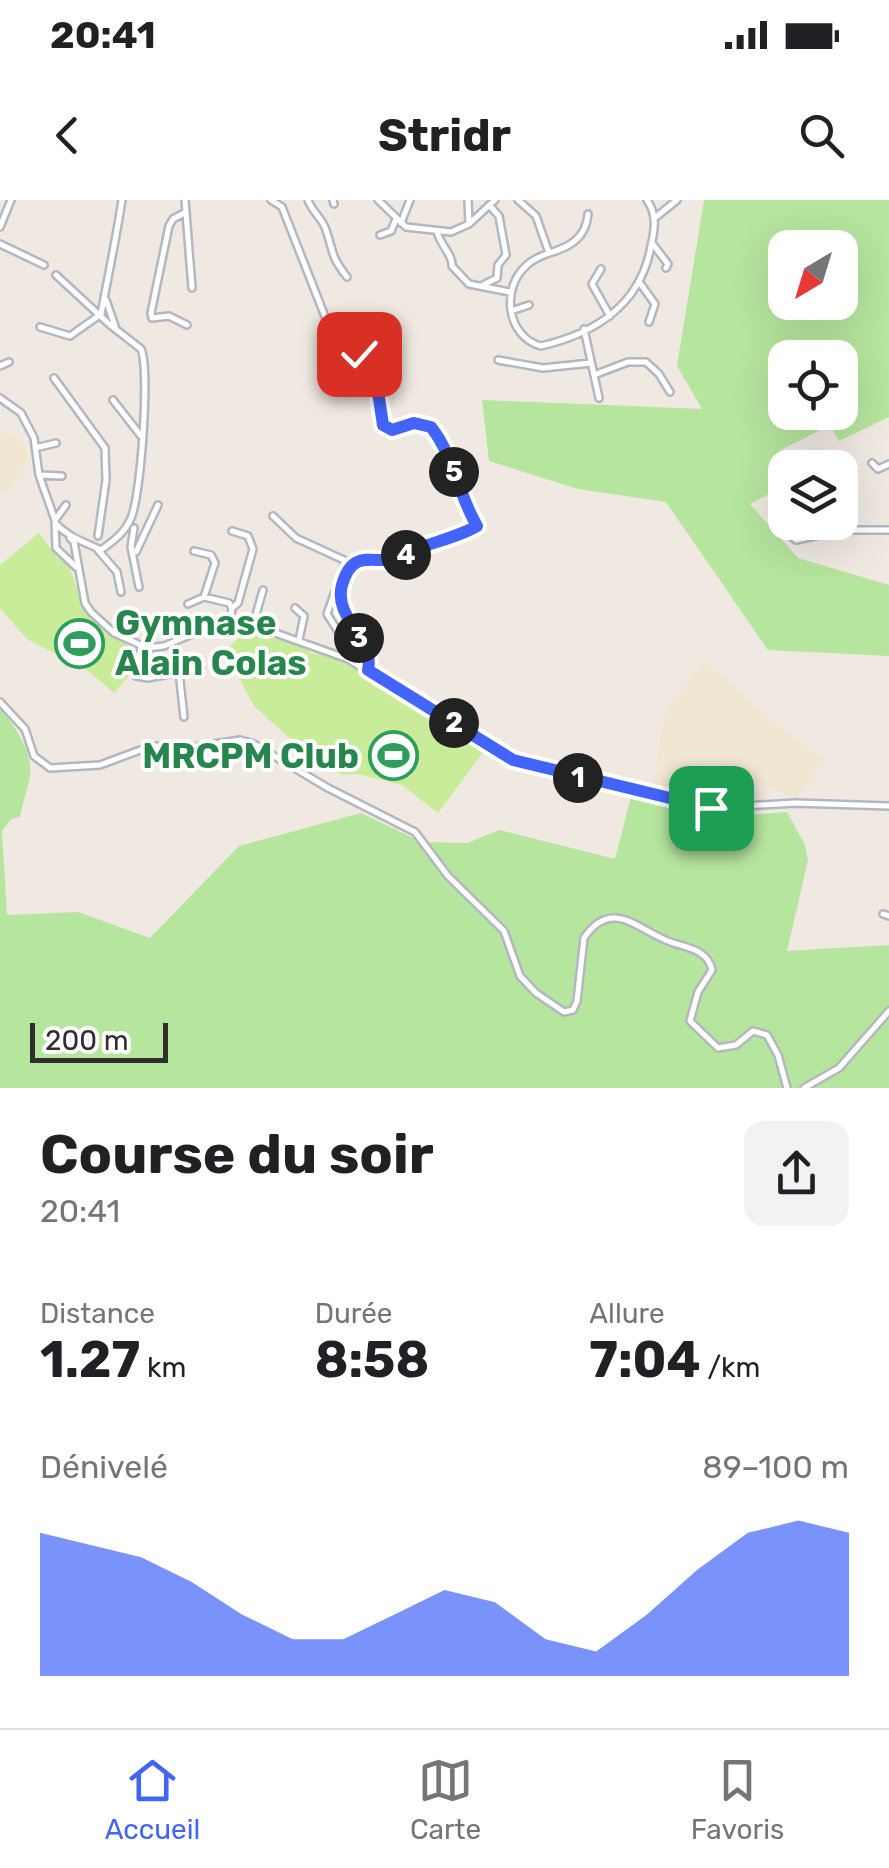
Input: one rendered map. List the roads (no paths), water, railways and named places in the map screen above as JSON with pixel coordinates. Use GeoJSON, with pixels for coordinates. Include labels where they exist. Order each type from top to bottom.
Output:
{"type":"FeatureCollection","features":[{"type":"Feature","properties":{"kind":"street"},"geometry":{"type":"LineString","coordinates":[[0,227],[11,200]]}},
{"type":"Feature","properties":{"kind":"street"},"geometry":{"type":"LineString","coordinates":[[40,327],[70,336],[104,312],[122,200]]}},
{"type":"Feature","properties":{"kind":"street"},"geometry":{"type":"LineString","coordinates":[[185,200],[192,288]]}},
{"type":"Feature","properties":{"kind":"street"},"geometry":{"type":"LineString","coordinates":[[271,200],[283,210],[337,347],[366,357],[374,365],[383,425],[392,430],[414,423],[431,427],[446,448],[464,503],[477,526],[401,558],[363,559],[352,566],[345,578],[341,601],[368,652],[368,670]]}},
{"type":"Feature","properties":{"kind":"street"},"geometry":{"type":"LineString","coordinates":[[308,200],[326,228],[332,258],[347,277]]}},
{"type":"Feature","properties":{"kind":"street"},"geometry":{"type":"LineString","coordinates":[[378,200],[412,229],[455,232],[492,202],[499,216],[506,255],[498,266],[497,278],[483,285]]}},
{"type":"Feature","properties":{"kind":"street"},"geometry":{"type":"LineString","coordinates":[[380,235],[391,231],[410,200]]}},
{"type":"Feature","properties":{"kind":"street"},"geometry":{"type":"LineString","coordinates":[[468,200],[469,224]]}},
{"type":"Feature","properties":{"kind":"street"},"geometry":{"type":"LineString","coordinates":[[518,200],[532,209],[538,219],[549,252]]}},
{"type":"Feature","properties":{"kind":"street"},"geometry":{"type":"LineString","coordinates":[[588,214],[580,237],[526,265],[511,292],[511,310],[520,335],[536,345],[548,345],[584,329],[610,316],[627,301],[640,283],[652,243],[655,217],[647,200]]}},
{"type":"Feature","properties":{"kind":"street"},"geometry":{"type":"LineString","coordinates":[[655,217],[678,202]]}},
{"type":"Feature","properties":{"kind":"street"},"geometry":{"type":"LineString","coordinates":[[186,212],[169,226],[151,316],[170,316],[187,325]]}},
{"type":"Feature","properties":{"kind":"street"},"geometry":{"type":"LineString","coordinates":[[437,231],[439,244],[452,259],[452,266],[469,284],[511,292]]}},
{"type":"Feature","properties":{"kind":"street"},"geometry":{"type":"LineString","coordinates":[[652,243],[667,266],[670,255]]}},
{"type":"Feature","properties":{"kind":"street"},"geometry":{"type":"LineString","coordinates":[[0,244],[44,265]]}},
{"type":"Feature","properties":{"kind":"street"},"geometry":{"type":"LineString","coordinates":[[602,269],[590,285],[610,316]]}},
{"type":"Feature","properties":{"kind":"street"},"geometry":{"type":"LineString","coordinates":[[56,276],[104,312],[144,355],[137,497],[131,524],[139,587]]}},
{"type":"Feature","properties":{"kind":"street"},"geometry":{"type":"LineString","coordinates":[[640,283],[655,304],[649,322]]}},
{"type":"Feature","properties":{"kind":"street"},"geometry":{"type":"LineString","coordinates":[[511,310],[529,305]]}},
{"type":"Feature","properties":{"kind":"street"},"geometry":{"type":"LineString","coordinates":[[584,329],[599,398]]}},
{"type":"Feature","properties":{"kind":"street"},"geometry":{"type":"LineString","coordinates":[[498,360],[542,368],[591,363]]}},
{"type":"Feature","properties":{"kind":"street"},"geometry":{"type":"LineString","coordinates":[[0,366],[10,362]]}},
{"type":"Feature","properties":{"kind":"street"},"geometry":{"type":"LineString","coordinates":[[594,374],[628,362],[646,362],[670,392]]}},
{"type":"Feature","properties":{"kind":"street"},"geometry":{"type":"LineString","coordinates":[[54,378],[104,448],[106,480],[98,536],[64,555]]}},
{"type":"Feature","properties":{"kind":"street"},"geometry":{"type":"LineString","coordinates":[[0,398],[21,413],[29,426],[39,475],[55,522],[56,548],[78,570]]}},
{"type":"Feature","properties":{"kind":"street"},"geometry":{"type":"LineString","coordinates":[[113,400],[141,436]]}},
{"type":"Feature","properties":{"kind":"street"},"geometry":{"type":"LineString","coordinates":[[35,448],[56,443]]}},
{"type":"Feature","properties":{"kind":"street"},"geometry":{"type":"LineString","coordinates":[[872,463],[878,469],[889,464]]}},
{"type":"Feature","properties":{"kind":"street"},"geometry":{"type":"LineString","coordinates":[[39,475],[62,476]]}},
{"type":"Feature","properties":{"kind":"street"},"geometry":{"type":"LineString","coordinates":[[132,551],[136,552],[158,505]]}},
{"type":"Feature","properties":{"kind":"street"},"geometry":{"type":"LineString","coordinates":[[55,522],[66,506]]}},
{"type":"Feature","properties":{"kind":"street"},"geometry":{"type":"LineString","coordinates":[[273,516],[296,538],[346,561],[327,614],[348,647],[346,658]]}},
{"type":"Feature","properties":{"kind":"street"},"geometry":{"type":"LineString","coordinates":[[55,522],[74,547],[84,603],[90,612],[107,628],[140,646],[164,646],[230,621],[253,625],[346,658],[503,756],[580,778],[711,808],[795,802],[889,806]]}},
{"type":"Feature","properties":{"kind":"street"},"geometry":{"type":"LineString","coordinates":[[98,550],[131,524]]}},
{"type":"Feature","properties":{"kind":"street"},"geometry":{"type":"LineString","coordinates":[[858,530],[889,530]]}},
{"type":"Feature","properties":{"kind":"street"},"geometry":{"type":"LineString","coordinates":[[232,531],[248,536],[252,544],[238,604],[232,608]]}},
{"type":"Feature","properties":{"kind":"street"},"geometry":{"type":"LineString","coordinates":[[98,536],[108,542]]}},
{"type":"Feature","properties":{"kind":"street"},"geometry":{"type":"LineString","coordinates":[[57,540],[69,537],[98,550],[117,572],[121,592]]}},
{"type":"Feature","properties":{"kind":"street"},"geometry":{"type":"LineString","coordinates":[[194,551],[211,556],[215,563],[204,597]]}},
{"type":"Feature","properties":{"kind":"street"},"geometry":{"type":"LineString","coordinates":[[253,625],[263,590]]}},
{"type":"Feature","properties":{"kind":"street"},"geometry":{"type":"LineString","coordinates":[[188,604],[204,597],[230,603],[230,621]]}},
{"type":"Feature","properties":{"kind":"street"},"geometry":{"type":"LineString","coordinates":[[294,608],[304,616],[299,640]]}},
{"type":"Feature","properties":{"kind":"street"},"geometry":{"type":"LineString","coordinates":[[140,646],[136,676],[148,678],[201,668]]}},
{"type":"Feature","properties":{"kind":"street"},"geometry":{"type":"LineString","coordinates":[[179,672],[184,717]]}},
{"type":"Feature","properties":{"kind":"street"},"geometry":{"type":"LineString","coordinates":[[0,702],[22,726],[38,762],[50,768],[100,765],[151,746],[247,741],[328,788],[402,823],[426,842],[448,876],[504,931],[514,966],[528,985],[564,1012],[573,1010],[577,1002],[584,938],[604,921],[631,920],[669,942],[695,949],[708,959],[712,970],[698,992],[690,1021],[718,1048],[736,1045],[753,1031],[767,1035],[778,1055],[787,1088]]}},
{"type":"Feature","properties":{"kind":"street"},"geometry":{"type":"LineString","coordinates":[[804,1088],[838,1068],[889,1011]]}},
{"type":"Feature","properties":{"kind":"place","name":"Gymnase Alain Colas"},"geometry":{"type":"Point","coordinates":[80,643]}},
{"type":"Feature","properties":{"kind":"place","name":"MRCPM Club"},"geometry":{"type":"Point","coordinates":[394,756]}}]}
